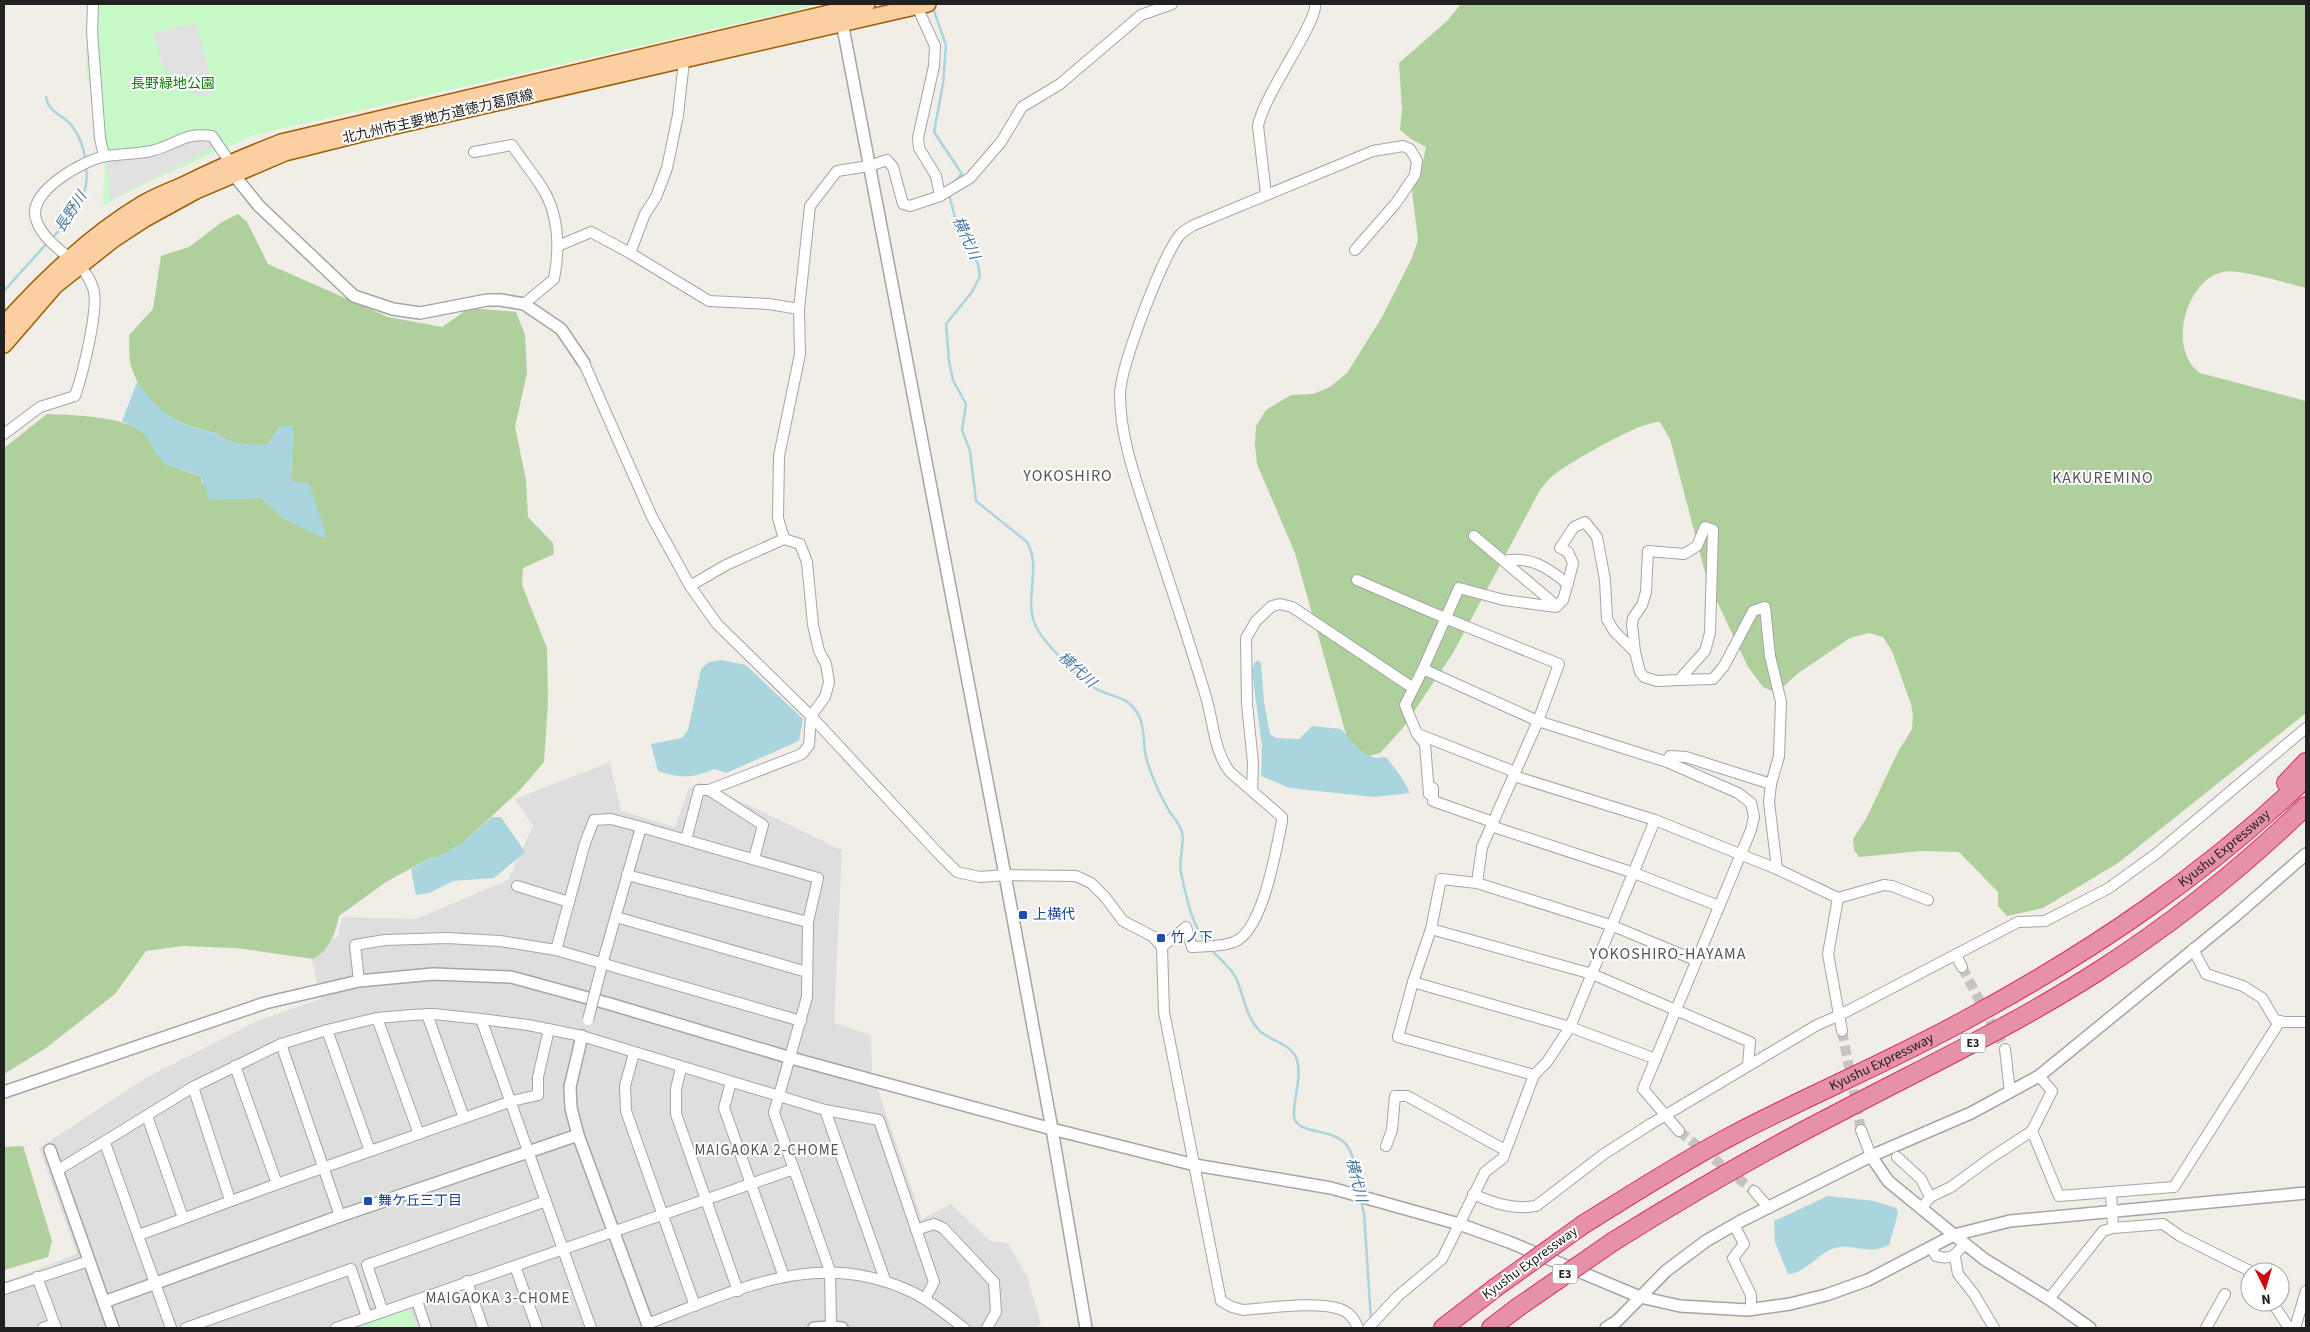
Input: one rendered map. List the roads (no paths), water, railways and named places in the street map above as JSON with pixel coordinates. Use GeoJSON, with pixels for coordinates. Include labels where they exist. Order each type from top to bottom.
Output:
{"type":"FeatureCollection","features":[{"type":"Feature","properties":{"kind":"highway"},"geometry":{"type":"LineString","coordinates":[[2095,945],[2235,833],[2306,762]]}},
{"type":"Feature","properties":{"kind":"highway","name":"Kyushu Expressway"},"geometry":{"type":"LineString","coordinates":[[1443,1328],[1584,1224],[1651,1182],[1733,1136],[1967,1019],[2095,945],[2190,879],[2278,805],[2306,778]]}},
{"type":"Feature","properties":{"kind":"highway","name":"Kyushu Expressway"},"geometry":{"type":"LineString","coordinates":[[1491,1328],[1614,1241],[1756,1156],[1971,1044],[2096,973],[2201,898],[2246,861],[2306,806]]}},
{"type":"Feature","properties":{"kind":"main road","name":"北九州市主要地方道徳力葛原線"},"geometry":{"type":"LineString","coordinates":[[232,168],[332,141],[684,60],[867,4]]}},
{"type":"Feature","properties":{"kind":"main road","name":"北九州市主要地方道徳力葛原線"},"geometry":{"type":"LineString","coordinates":[[4,324],[43,281],[232,168],[281,142],[840,13],[924,8]]}},
{"type":"Feature","properties":{"kind":"main road","name":"北九州市主要地方道徳力葛原線"},"geometry":{"type":"LineString","coordinates":[[4,345],[74,262]]}},
{"type":"Feature","properties":{"kind":"street"},"geometry":{"type":"LineString","coordinates":[[93,4],[92,32],[100,138],[104,156]]}},
{"type":"Feature","properties":{"kind":"street"},"geometry":{"type":"LineString","coordinates":[[784,539],[778,518],[779,456],[800,354],[800,309],[810,206],[837,171],[869,166],[887,160],[893,166],[903,204],[910,206],[940,196],[970,178],[1001,142],[1022,107],[1060,84],[1141,15],[1172,4]]}},
{"type":"Feature","properties":{"kind":"street"},"geometry":{"type":"LineString","coordinates":[[1266,194],[1258,126],[1260,116],[1270,92],[1308,28],[1316,10],[1315,4]]}},
{"type":"Feature","properties":{"kind":"street"},"geometry":{"type":"LineString","coordinates":[[924,8],[935,46],[934,66],[918,138],[919,148],[936,176],[940,196]]}},
{"type":"Feature","properties":{"kind":"street"},"geometry":{"type":"LineString","coordinates":[[840,13],[1005,875],[1052,1129],[1086,1328]]}},
{"type":"Feature","properties":{"kind":"street"},"geometry":{"type":"LineString","coordinates":[[630,253],[645,214],[656,197],[667,168],[678,114],[684,60]]}},
{"type":"Feature","properties":{"kind":"street"},"geometry":{"type":"LineString","coordinates":[[4,434],[40,407],[75,396],[82,378],[92,330],[94,290],[74,262],[44,235],[36,219],[35,204],[50,186],[75,168],[104,156],[153,150],[181,138],[197,134],[212,136],[259,206],[354,296],[393,309],[420,313],[487,300],[501,300],[524,304],[561,329],[584,363],[652,517],[690,586],[717,624],[811,716],[957,872],[980,878],[1005,875],[1076,876],[1091,883],[1105,897],[1123,921],[1152,936],[1162,947],[1164,1012],[1221,1301],[1243,1310],[1322,1305],[1342,1309],[1355,1320],[1358,1328]]}},
{"type":"Feature","properties":{"kind":"street"},"geometry":{"type":"LineString","coordinates":[[474,152],[512,145],[541,185],[551,203],[558,246],[554,279],[524,304]]}},
{"type":"Feature","properties":{"kind":"street"},"geometry":{"type":"LineString","coordinates":[[1162,947],[1186,927],[1192,947],[1235,942],[1248,933],[1255,922],[1270,876],[1282,817],[1224,765],[1206,698],[1134,472],[1124,431],[1120,394],[1127,364],[1147,303],[1170,249],[1180,234],[1194,225],[1266,194],[1373,151],[1403,146],[1410,149],[1417,161],[1415,175],[1396,203],[1355,250]]}},
{"type":"Feature","properties":{"kind":"street"},"geometry":{"type":"LineString","coordinates":[[558,246],[591,232],[630,253],[709,302],[769,304],[800,309]]}},
{"type":"Feature","properties":{"kind":"street"},"geometry":{"type":"LineString","coordinates":[[1635,652],[1614,631],[1606,619],[1605,580],[1597,537],[1585,522],[1574,527],[1560,548],[1568,552],[1572,563],[1563,600],[1558,606],[1504,600],[1459,588],[1405,705],[1417,734],[1425,744],[1433,801],[1492,824],[1634,873],[1719,906]]}},
{"type":"Feature","properties":{"kind":"street"},"geometry":{"type":"LineString","coordinates":[[1679,680],[1705,651],[1710,632],[1713,530],[1705,527],[1697,546],[1684,554],[1648,551],[1646,592],[1642,605],[1633,618],[1632,625],[1635,652],[1640,672],[1644,677],[1657,681],[1713,680],[1724,666],[1753,611],[1765,607],[1770,656],[1781,702],[1779,756],[1771,784],[1769,802],[1777,869]]}},
{"type":"Feature","properties":{"kind":"street"},"geometry":{"type":"LineString","coordinates":[[1474,536],[1558,606]]}},
{"type":"Feature","properties":{"kind":"street"},"geometry":{"type":"LineString","coordinates":[[686,840],[699,790],[709,790],[802,754],[809,744],[811,716],[825,697],[829,682],[813,625],[807,562],[800,544],[784,539],[726,565],[690,586]]}},
{"type":"Feature","properties":{"kind":"street"},"geometry":{"type":"LineString","coordinates":[[1504,561],[1518,558],[1531,560],[1554,573],[1568,584]]}},
{"type":"Feature","properties":{"kind":"street"},"geometry":{"type":"LineString","coordinates":[[1357,580],[1559,664],[1538,721],[1482,847],[1477,883]]}},
{"type":"Feature","properties":{"kind":"street"},"geometry":{"type":"LineString","coordinates":[[1252,790],[1254,763],[1247,704],[1246,638],[1256,621],[1272,606],[1280,604],[1292,607],[1413,688]]}},
{"type":"Feature","properties":{"kind":"street"},"geometry":{"type":"LineString","coordinates":[[1423,669],[1538,721],[1667,762],[1738,793],[1751,802],[1754,817],[1741,856],[1695,960],[1644,1089],[1665,1116],[1679,1130]]}},
{"type":"Feature","properties":{"kind":"street"},"geometry":{"type":"LineString","coordinates":[[1473,1194],[1501,1204],[1523,1208],[1536,1206],[1604,1154],[1816,1025],[1840,1015],[2018,922],[2045,921],[2109,888],[2157,853],[2306,728]]}},
{"type":"Feature","properties":{"kind":"street"},"geometry":{"type":"LineString","coordinates":[[1417,734],[1514,774],[1655,820],[1777,869],[1838,898],[1884,885],[1892,886],[1928,900]]}},
{"type":"Feature","properties":{"kind":"street"},"geometry":{"type":"LineString","coordinates":[[1667,762],[1670,756],[1686,757],[1771,784]]}},
{"type":"Feature","properties":{"kind":"street"},"geometry":{"type":"LineString","coordinates":[[709,790],[763,825],[754,859]]}},
{"type":"Feature","properties":{"kind":"street"},"geometry":{"type":"LineString","coordinates":[[556,950],[594,820],[611,819],[818,878],[808,922],[807,997],[774,1113],[830,1272],[836,1327],[814,1328]]}},
{"type":"Feature","properties":{"kind":"street"},"geometry":{"type":"LineString","coordinates":[[1368,1328],[1398,1296],[1442,1259],[1485,1172],[1503,1158],[1534,1074],[1547,1062],[1570,1027],[1655,820]]}},
{"type":"Feature","properties":{"kind":"street"},"geometry":{"type":"LineString","coordinates":[[641,827],[582,1036],[570,1087],[571,1108],[578,1134],[648,1326],[695,1306],[784,1277],[808,1272],[849,1272],[885,1280],[925,1299],[964,1328]]}},
{"type":"Feature","properties":{"kind":"street"},"geometry":{"type":"LineString","coordinates":[[1606,1328],[1617,1321],[1666,1271],[1706,1241],[1872,1156],[1971,1113],[2039,1076],[2235,916],[2306,854]]}},
{"type":"Feature","properties":{"kind":"street"},"geometry":{"type":"LineString","coordinates":[[627,875],[808,922]]}},
{"type":"Feature","properties":{"kind":"street"},"geometry":{"type":"LineString","coordinates":[[1534,1074],[1398,1037],[1430,929],[1441,879],[1477,883],[1613,926],[1695,960]]}},
{"type":"Feature","properties":{"kind":"street"},"geometry":{"type":"LineString","coordinates":[[517,886],[569,902]]}},
{"type":"Feature","properties":{"kind":"street"},"geometry":{"type":"LineString","coordinates":[[1838,898],[1828,954],[1842,1031]]}},
{"type":"Feature","properties":{"kind":"street"},"geometry":{"type":"LineString","coordinates":[[616,917],[807,972]]}},
{"type":"Feature","properties":{"kind":"street"},"geometry":{"type":"LineString","coordinates":[[1430,929],[1592,974],[1676,1009],[1750,1042],[1748,1065]]}},
{"type":"Feature","properties":{"kind":"street"},"geometry":{"type":"LineString","coordinates":[[359,981],[355,945],[385,940],[447,938],[500,941],[556,950],[602,966],[801,1021]]}},
{"type":"Feature","properties":{"kind":"street"},"geometry":{"type":"LineString","coordinates":[[2193,949],[2206,974],[2243,986],[2262,998],[2275,1020],[2306,1022]]}},
{"type":"Feature","properties":{"kind":"street"},"geometry":{"type":"LineString","coordinates":[[1956,955],[1962,967]]}},
{"type":"Feature","properties":{"kind":"street"},"geometry":{"type":"LineString","coordinates":[[4,1092],[265,1003],[359,981],[433,974],[511,977],[610,1004],[791,1058],[1052,1129],[1195,1165],[1331,1188],[1459,1224],[1509,1242],[1640,1297],[1680,1306],[1751,1310],[1790,1304],[1826,1295],[1868,1280],[1954,1235],[2010,1221],[2306,1193]]}},
{"type":"Feature","properties":{"kind":"street"},"geometry":{"type":"LineString","coordinates":[[1413,982],[1570,1027],[1656,1059]]}},
{"type":"Feature","properties":{"kind":"street"},"geometry":{"type":"LineString","coordinates":[[427,1014],[464,1118]]}},
{"type":"Feature","properties":{"kind":"street"},"geometry":{"type":"LineString","coordinates":[[58,1170],[105,1143],[192,1087],[281,1044],[327,1030],[377,1018],[427,1014],[481,1019],[549,1029],[582,1036],[681,1068],[779,1095],[825,1110],[879,1120],[934,1282],[925,1299]]}},
{"type":"Feature","properties":{"kind":"street"},"geometry":{"type":"LineString","coordinates":[[377,1018],[418,1134]]}},
{"type":"Feature","properties":{"kind":"street"},"geometry":{"type":"LineString","coordinates":[[481,1019],[512,1101],[591,1328]]}},
{"type":"Feature","properties":{"kind":"street"},"geometry":{"type":"LineString","coordinates":[[2032,1132],[2059,1196],[2174,1187],[2280,1021]]}},
{"type":"Feature","properties":{"kind":"street"},"geometry":{"type":"LineString","coordinates":[[139,1235],[230,1200],[512,1101],[538,1095],[538,1077],[549,1029]]}},
{"type":"Feature","properties":{"kind":"street"},"geometry":{"type":"LineString","coordinates":[[327,1030],[370,1151]]}},
{"type":"Feature","properties":{"kind":"street"},"geometry":{"type":"LineString","coordinates":[[281,1044],[340,1216]]}},
{"type":"Feature","properties":{"kind":"street"},"geometry":{"type":"LineString","coordinates":[[2004,1049],[2010,1092]]}},
{"type":"Feature","properties":{"kind":"street"},"geometry":{"type":"LineString","coordinates":[[634,1053],[625,1086],[626,1111],[695,1306]]}},
{"type":"Feature","properties":{"kind":"street"},"geometry":{"type":"LineString","coordinates":[[235,1066],[277,1184]]}},
{"type":"Feature","properties":{"kind":"street"},"geometry":{"type":"LineString","coordinates":[[681,1068],[676,1089],[676,1114],[738,1291]]}},
{"type":"Feature","properties":{"kind":"street"},"geometry":{"type":"LineString","coordinates":[[1921,1209],[1930,1197],[1952,1187],[1989,1159],[2032,1132],[2052,1091],[2039,1076]]}},
{"type":"Feature","properties":{"kind":"street"},"geometry":{"type":"LineString","coordinates":[[731,1082],[724,1108],[784,1277]]}},
{"type":"Feature","properties":{"kind":"street"},"geometry":{"type":"LineString","coordinates":[[192,1087],[230,1200]]}},
{"type":"Feature","properties":{"kind":"street"},"geometry":{"type":"LineString","coordinates":[[1386,1146],[1392,1130],[1395,1096],[1407,1096],[1505,1150]]}},
{"type":"Feature","properties":{"kind":"street"},"geometry":{"type":"LineString","coordinates":[[825,1110],[885,1280]]}},
{"type":"Feature","properties":{"kind":"street"},"geometry":{"type":"LineString","coordinates":[[147,1116],[183,1218]]}},
{"type":"Feature","properties":{"kind":"street"},"geometry":{"type":"LineString","coordinates":[[1861,1130],[1872,1156],[1888,1181],[1984,1259],[2049,1299],[2090,1328]]}},
{"type":"Feature","properties":{"kind":"street"},"geometry":{"type":"LineString","coordinates":[[104,1302],[340,1216],[578,1134]]}},
{"type":"Feature","properties":{"kind":"street"},"geometry":{"type":"LineString","coordinates":[[105,1143],[171,1328]]}},
{"type":"Feature","properties":{"kind":"street"},"geometry":{"type":"LineString","coordinates":[[50,1150],[113,1328]]}},
{"type":"Feature","properties":{"kind":"street"},"geometry":{"type":"LineString","coordinates":[[1897,1157],[1921,1179],[1930,1197]]}},
{"type":"Feature","properties":{"kind":"street"},"geometry":{"type":"LineString","coordinates":[[336,1328],[794,1168]]}},
{"type":"Feature","properties":{"kind":"street"},"geometry":{"type":"LineString","coordinates":[[1754,1191],[1769,1208]]}},
{"type":"Feature","properties":{"kind":"street"},"geometry":{"type":"LineString","coordinates":[[2111,1192],[2114,1228]]}},
{"type":"Feature","properties":{"kind":"street"},"geometry":{"type":"LineString","coordinates":[[383,1312],[367,1265],[546,1201]]}},
{"type":"Feature","properties":{"kind":"street"},"geometry":{"type":"LineString","coordinates":[[916,1230],[934,1224],[943,1228],[994,1282],[996,1312],[987,1328]]}},
{"type":"Feature","properties":{"kind":"street"},"geometry":{"type":"LineString","coordinates":[[2049,1299],[2103,1231],[2114,1228],[2163,1224],[2180,1236],[2240,1266]]}},
{"type":"Feature","properties":{"kind":"street"},"geometry":{"type":"LineString","coordinates":[[1734,1225],[1744,1244],[1733,1258],[1750,1295],[1751,1310]]}},
{"type":"Feature","properties":{"kind":"street"},"geometry":{"type":"LineString","coordinates":[[1931,1247],[1936,1256],[1947,1259],[1955,1256],[1964,1244]]}},
{"type":"Feature","properties":{"kind":"street"},"geometry":{"type":"LineString","coordinates":[[1955,1256],[1958,1274],[1974,1294],[1994,1328]]}},
{"type":"Feature","properties":{"kind":"street"},"geometry":{"type":"LineString","coordinates":[[4,1289],[89,1261]]}},
{"type":"Feature","properties":{"kind":"street"},"geometry":{"type":"LineString","coordinates":[[515,1266],[537,1328]]}},
{"type":"Feature","properties":{"kind":"street"},"geometry":{"type":"LineString","coordinates":[[186,1328],[351,1269],[367,1317]]}},
{"type":"Feature","properties":{"kind":"street"},"geometry":{"type":"LineString","coordinates":[[37,1277],[55,1326],[43,1328]]}},
{"type":"Feature","properties":{"kind":"street"},"geometry":{"type":"LineString","coordinates":[[467,1281],[483,1328]]}},
{"type":"Feature","properties":{"kind":"street"},"geometry":{"type":"LineString","coordinates":[[2296,1328],[2306,1291]]}},
{"type":"Feature","properties":{"kind":"street"},"geometry":{"type":"LineString","coordinates":[[2206,1328],[2225,1294]]}},
{"type":"Feature","properties":{"kind":"street"},"geometry":{"type":"LineString","coordinates":[[417,1301],[426,1328]]}},
{"type":"Feature","properties":{"kind":"street"},"geometry":{"type":"LineString","coordinates":[[2279,1312],[2289,1328]]}},
{"type":"Feature","properties":{"kind":"street"},"geometry":{"type":"LineString","coordinates":[[2296,1328],[2302,1320],[2306,1321]]}},
{"type":"Feature","properties":{"kind":"water"},"geometry":{"type":"Polygon","coordinates":[[[137,382],[145,393],[171,417],[191,427],[217,433],[221,437],[233,442],[247,445],[267,445],[280,426],[293,426],[291,481],[309,483],[326,539],[286,520],[260,497],[210,500],[201,476],[164,464],[144,433],[122,421],[137,382]]]}},
{"type":"Feature","properties":{"kind":"water"},"geometry":{"type":"Polygon","coordinates":[[[721,660],[746,665],[803,719],[799,741],[726,773],[714,769],[699,775],[686,776],[658,771],[651,744],[682,738],[688,730],[701,669],[709,662],[721,660]]]}},
{"type":"Feature","properties":{"kind":"water"},"geometry":{"type":"Polygon","coordinates":[[[1258,660],[1261,663],[1264,702],[1270,734],[1276,738],[1299,739],[1312,726],[1341,729],[1366,754],[1372,757],[1386,757],[1410,793],[1374,797],[1290,788],[1261,776],[1262,746],[1252,672],[1254,663],[1258,660]]]}},
{"type":"Feature","properties":{"kind":"water"},"geometry":{"type":"Polygon","coordinates":[[[492,817],[501,817],[525,852],[494,878],[453,881],[429,893],[416,895],[411,869],[431,858],[439,857],[464,842],[492,817]]]}},
{"type":"Feature","properties":{"kind":"water"},"geometry":{"type":"Polygon","coordinates":[[[1828,1196],[1874,1201],[1896,1208],[1898,1213],[1889,1245],[1869,1250],[1846,1247],[1832,1249],[1825,1252],[1802,1270],[1788,1274],[1775,1242],[1774,1221],[1828,1196]]]}},
{"type":"Feature","properties":{"kind":"waterway","name":"横代川"},"geometry":{"type":"LineString","coordinates":[[933,8],[946,45],[943,84],[934,132],[962,174],[951,185]]}},
{"type":"Feature","properties":{"kind":"waterway","name":"長野川"},"geometry":{"type":"LineString","coordinates":[[46,97],[50,107],[75,130],[86,161]]}},
{"type":"Feature","properties":{"kind":"waterway","name":"長野川"},"geometry":{"type":"LineString","coordinates":[[52,238],[73,215],[83,197],[86,188],[86,166]]}},
{"type":"Feature","properties":{"kind":"waterway","name":"横代川"},"geometry":{"type":"LineString","coordinates":[[949,194],[957,225],[978,264],[980,276],[972,292],[946,324],[949,361],[953,380],[966,404],[962,430],[970,451],[976,501],[1027,542],[1033,563],[1031,609],[1033,620],[1042,637],[1063,660],[1093,687],[1124,700],[1135,709],[1139,716],[1150,770],[1165,803],[1182,832],[1181,873],[1193,918],[1206,942]]}},
{"type":"Feature","properties":{"kind":"waterway","name":"長野川"},"geometry":{"type":"LineString","coordinates":[[4,291],[48,242]]}},
{"type":"Feature","properties":{"kind":"waterway","name":"横代川"},"geometry":{"type":"LineString","coordinates":[[1211,949],[1236,978],[1254,1024],[1264,1034],[1290,1049],[1297,1060],[1299,1076],[1294,1109],[1295,1120],[1305,1128],[1328,1134],[1343,1141],[1353,1157],[1358,1191]]}},
{"type":"Feature","properties":{"kind":"waterway","name":"横代川"},"geometry":{"type":"LineString","coordinates":[[1361,1201],[1364,1213],[1371,1320]]}},
{"type":"Feature","properties":{"kind":"tunnel"},"geometry":{"type":"LineString","coordinates":[[1962,967],[2005,1049]]}},
{"type":"Feature","properties":{"kind":"tunnel"},"geometry":{"type":"LineString","coordinates":[[1842,1031],[1861,1130]]}},
{"type":"Feature","properties":{"kind":"tunnel"},"geometry":{"type":"LineString","coordinates":[[1679,1131],[1754,1191]]}},
{"type":"Feature","properties":{"kind":"place","name":"上横代"},"geometry":{"type":"Point","coordinates":[1023,915]}},
{"type":"Feature","properties":{"kind":"place","name":"竹ノ下"},"geometry":{"type":"Point","coordinates":[1161,938]}},
{"type":"Feature","properties":{"kind":"place","name":"舞ケ丘三丁目"},"geometry":{"type":"Point","coordinates":[368,1201]}},
{"type":"Feature","properties":{"kind":"district","name":"YOKOSHIRO"},"geometry":{"type":"Point","coordinates":[1068,476]}},
{"type":"Feature","properties":{"kind":"district","name":"KAKUREMINO"},"geometry":{"type":"Point","coordinates":[2103,478]}},
{"type":"Feature","properties":{"kind":"district","name":"YOKOSHIRO-HAYAMA"},"geometry":{"type":"Point","coordinates":[1668,954]}},
{"type":"Feature","properties":{"kind":"district","name":"MAIGAOKA 2-CHOME"},"geometry":{"type":"Point","coordinates":[767,1150]}},
{"type":"Feature","properties":{"kind":"district","name":"MAIGAOKA 3-CHOME"},"geometry":{"type":"Point","coordinates":[498,1298]}},
{"type":"Feature","properties":{"kind":"park label","name":"長野緑地公園"},"geometry":{"type":"Point","coordinates":[173,84]}}]}
